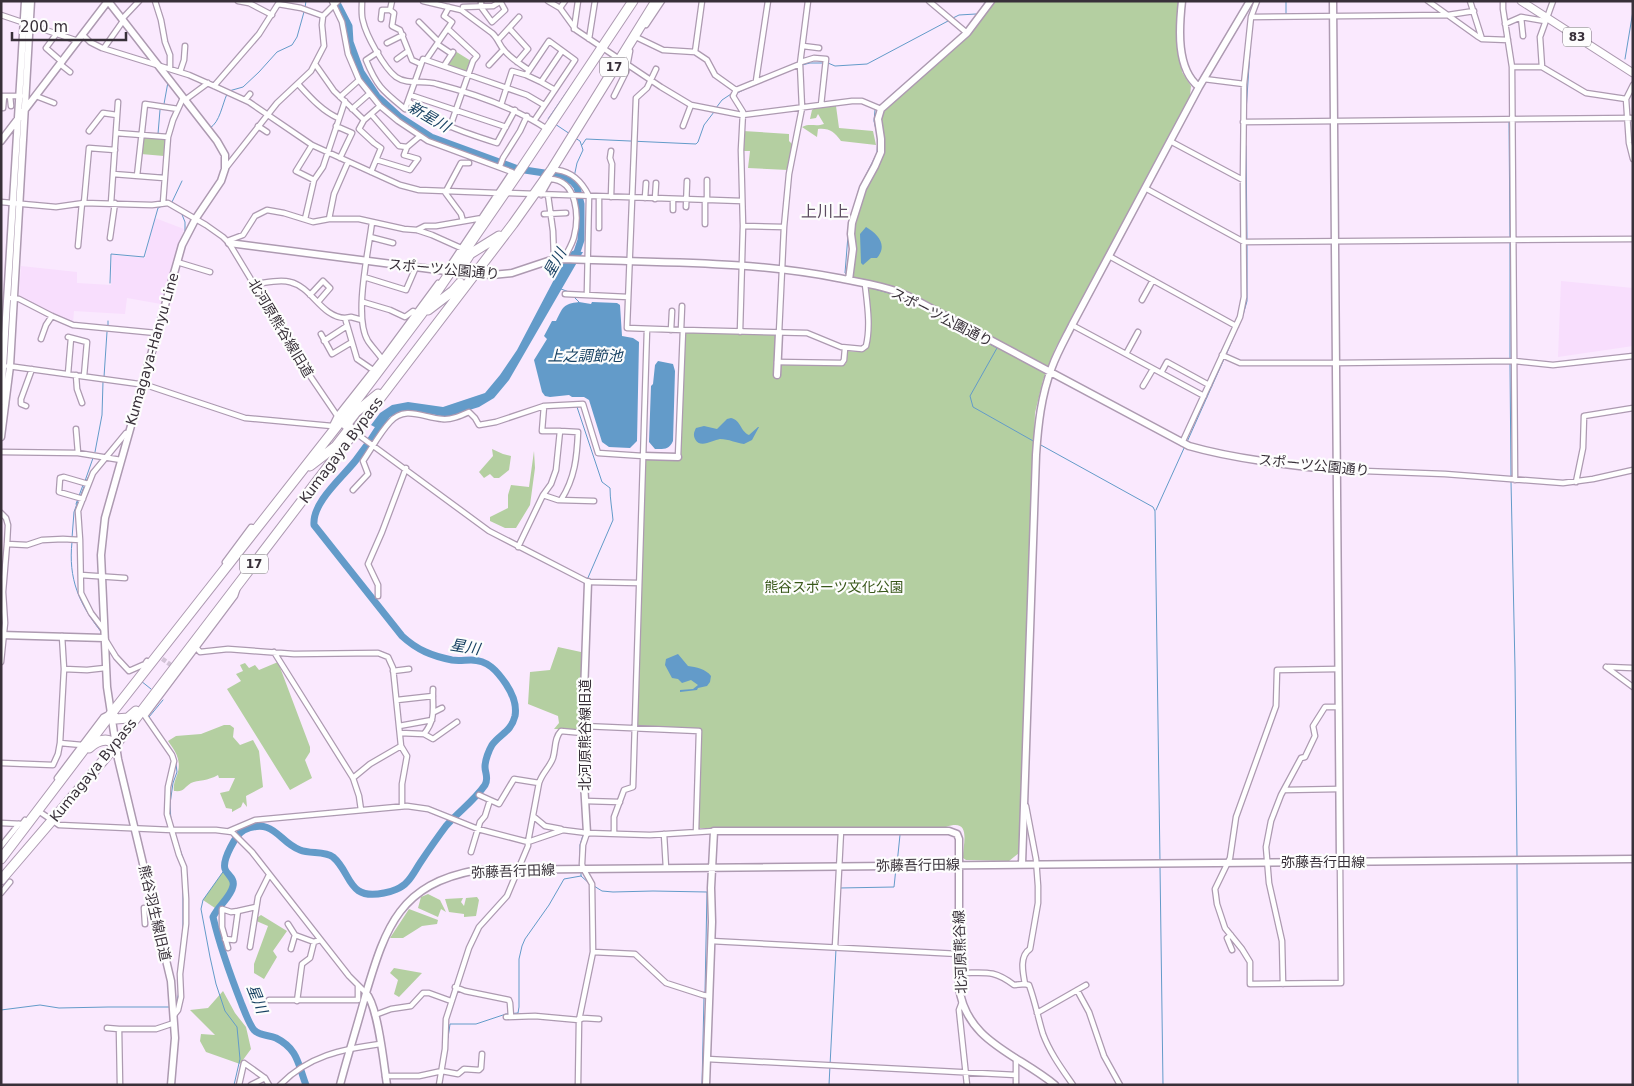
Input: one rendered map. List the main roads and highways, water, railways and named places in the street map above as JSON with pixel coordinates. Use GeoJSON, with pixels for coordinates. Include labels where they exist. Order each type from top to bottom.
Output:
{"type":"FeatureCollection","features":[{"type":"Feature","properties":{"kind":"highway","name":"Kumagaya Bypass"},"geometry":{"type":"LineString","coordinates":[[1,859],[140,676],[295,480],[336,446],[346,424],[395,378],[459,273],[501,193],[525,164],[633,1]]}},
{"type":"Feature","properties":{"kind":"highway","name":"Kumagaya Bypass"},"geometry":{"type":"LineString","coordinates":[[5,880],[51,820],[116,744],[152,694],[195,646],[243,579],[420,312],[515,220],[537,194],[546,178],[554,170],[572,136],[656,1]]}},
{"type":"Feature","properties":{"kind":"highway"},"geometry":{"type":"LineString","coordinates":[[420,312],[453,291],[459,273],[470,254],[497,239],[511,222],[515,220]]}},
{"type":"Feature","properties":{"kind":"highway"},"geometry":{"type":"LineString","coordinates":[[111,714],[116,719],[128,718],[152,694]]}},
{"type":"Feature","properties":{"kind":"highway"},"geometry":{"type":"LineString","coordinates":[[73,764],[92,745],[99,741],[108,740],[116,744]]}},
{"type":"Feature","properties":{"kind":"main road","name":"83"},"geometry":{"type":"LineString","coordinates":[[1521,1],[1546,19],[1633,73]]}},
{"type":"Feature","properties":{"kind":"water"},"geometry":{"type":"Polygon","coordinates":[[[866,227],[878,236],[882,249],[877,258],[871,258],[863,265],[861,263],[860,234],[866,227]]]}},
{"type":"Feature","properties":{"kind":"water"},"geometry":{"type":"Polygon","coordinates":[[[572,251],[583,252],[509,380],[494,398],[479,407],[447,417],[408,410],[390,417],[380,430],[371,425],[380,413],[392,405],[408,402],[443,407],[485,393],[517,350],[559,270],[572,251]]]}},
{"type":"Feature","properties":{"kind":"water","name":"上之調節池"},"geometry":{"type":"Polygon","coordinates":[[[579,302],[591,304],[592,302],[617,303],[620,305],[622,336],[633,338],[639,342],[637,441],[630,448],[609,447],[602,442],[589,400],[584,397],[572,397],[569,395],[550,397],[545,396],[542,392],[534,360],[547,339],[544,336],[552,321],[556,321],[562,309],[567,305],[579,302]]]}},
{"type":"Feature","properties":{"kind":"water","name":"上之調節池"},"geometry":{"type":"Polygon","coordinates":[[[658,361],[673,364],[675,371],[673,441],[666,448],[655,449],[649,442],[651,386],[653,384],[655,365],[658,361]]]}},
{"type":"Feature","properties":{"kind":"water"},"geometry":{"type":"Polygon","coordinates":[[[731,418],[737,421],[749,435],[759,427],[752,440],[744,444],[720,439],[703,444],[695,439],[696,428],[704,426],[717,429],[727,419],[731,418]]]}},
{"type":"Feature","properties":{"kind":"water"},"geometry":{"type":"Polygon","coordinates":[[[678,654],[688,666],[701,669],[711,676],[707,686],[697,690],[680,692],[680,690],[693,689],[698,685],[691,680],[682,683],[678,679],[672,678],[665,665],[666,659],[678,654]]]}},
{"type":"Feature","properties":{"kind":"waterway"},"geometry":{"type":"LineString","coordinates":[[153,1],[157,15]]}},
{"type":"Feature","properties":{"kind":"waterway"},"geometry":{"type":"LineString","coordinates":[[305,8],[306,1]]}},
{"type":"Feature","properties":{"kind":"waterway","name":"新星川"},"geometry":{"type":"LineString","coordinates":[[336,1],[349,26],[350,42],[361,72],[377,96],[400,117],[431,137],[518,169],[564,176],[573,182],[577,187],[581,204],[581,240],[577,252],[572,257]]}},
{"type":"Feature","properties":{"kind":"waterway"},"geometry":{"type":"LineString","coordinates":[[974,19],[986,1]]}},
{"type":"Feature","properties":{"kind":"waterway"},"geometry":{"type":"LineString","coordinates":[[1286,1],[1286,15]]}},
{"type":"Feature","properties":{"kind":"waterway"},"geometry":{"type":"LineString","coordinates":[[1625,59],[1633,11]]}},
{"type":"Feature","properties":{"kind":"waterway"},"geometry":{"type":"LineString","coordinates":[[229,91],[243,87],[277,52],[292,45],[297,37],[304,12]]}},
{"type":"Feature","properties":{"kind":"waterway"},"geometry":{"type":"LineString","coordinates":[[951,19],[959,15],[976,14]]}},
{"type":"Feature","properties":{"kind":"waterway"},"geometry":{"type":"LineString","coordinates":[[828,63],[835,66],[867,64],[948,21]]}},
{"type":"Feature","properties":{"kind":"waterway"},"geometry":{"type":"LineString","coordinates":[[957,38],[963,32]]}},
{"type":"Feature","properties":{"kind":"waterway"},"geometry":{"type":"LineString","coordinates":[[878,107],[943,50]]}},
{"type":"Feature","properties":{"kind":"waterway"},"geometry":{"type":"LineString","coordinates":[[1246,112],[1250,51]]}},
{"type":"Feature","properties":{"kind":"waterway"},"geometry":{"type":"LineString","coordinates":[[802,65],[824,63]]}},
{"type":"Feature","properties":{"kind":"waterway"},"geometry":{"type":"LineString","coordinates":[[549,120],[586,64]]}},
{"type":"Feature","properties":{"kind":"waterway"},"geometry":{"type":"LineString","coordinates":[[164,104],[168,82]]}},
{"type":"Feature","properties":{"kind":"waterway"},"geometry":{"type":"LineString","coordinates":[[737,93],[754,85]]}},
{"type":"Feature","properties":{"kind":"waterway"},"geometry":{"type":"LineString","coordinates":[[210,128],[216,122],[227,94]]}},
{"type":"Feature","properties":{"kind":"waterway"},"geometry":{"type":"LineString","coordinates":[[716,108],[722,100],[731,94]]}},
{"type":"Feature","properties":{"kind":"waterway"},"geometry":{"type":"LineString","coordinates":[[158,134],[160,110]]}},
{"type":"Feature","properties":{"kind":"waterway"},"geometry":{"type":"LineString","coordinates":[[851,217],[859,189],[877,153],[878,138],[874,121],[875,110]]}},
{"type":"Feature","properties":{"kind":"waterway"},"geometry":{"type":"LineString","coordinates":[[582,145],[586,139],[696,144],[704,125],[714,112]]}},
{"type":"Feature","properties":{"kind":"waterway"},"geometry":{"type":"LineString","coordinates":[[1509,121],[1510,237]]}},
{"type":"Feature","properties":{"kind":"waterway"},"geometry":{"type":"LineString","coordinates":[[555,124],[570,134]]}},
{"type":"Feature","properties":{"kind":"waterway"},"geometry":{"type":"LineString","coordinates":[[573,182],[577,163],[583,150],[580,141],[575,138]]}},
{"type":"Feature","properties":{"kind":"waterway"},"geometry":{"type":"LineString","coordinates":[[1246,146],[1247,240]]}},
{"type":"Feature","properties":{"kind":"waterway"},"geometry":{"type":"LineString","coordinates":[[140,174],[162,175]]}},
{"type":"Feature","properties":{"kind":"waterway"},"geometry":{"type":"LineString","coordinates":[[172,202],[182,181]]}},
{"type":"Feature","properties":{"kind":"waterway"},"geometry":{"type":"LineString","coordinates":[[110,283],[111,254],[144,257],[158,208],[164,205]]}},
{"type":"Feature","properties":{"kind":"waterway"},"geometry":{"type":"LineString","coordinates":[[181,212],[185,222],[185,231]]}},
{"type":"Feature","properties":{"kind":"waterway"},"geometry":{"type":"LineString","coordinates":[[848,275],[845,273],[849,223]]}},
{"type":"Feature","properties":{"kind":"waterway"},"geometry":{"type":"LineString","coordinates":[[1510,241],[1510,360]]}},
{"type":"Feature","properties":{"kind":"waterway"},"geometry":{"type":"LineString","coordinates":[[1226,355],[1247,301],[1247,244]]}},
{"type":"Feature","properties":{"kind":"waterway"},"geometry":{"type":"LineString","coordinates":[[871,288],[896,295],[911,302],[997,348],[970,396],[973,407],[1035,442]]}},
{"type":"Feature","properties":{"kind":"waterway"},"geometry":{"type":"LineString","coordinates":[[561,289],[569,292]]}},
{"type":"Feature","properties":{"kind":"waterway"},"geometry":{"type":"LineString","coordinates":[[573,296],[579,302]]}},
{"type":"Feature","properties":{"kind":"waterway"},"geometry":{"type":"LineString","coordinates":[[108,321],[108,327]]}},
{"type":"Feature","properties":{"kind":"waterway"},"geometry":{"type":"LineString","coordinates":[[104,377],[107,332]]}},
{"type":"Feature","properties":{"kind":"waterway"},"geometry":{"type":"LineString","coordinates":[[1187,442],[1224,359]]}},
{"type":"Feature","properties":{"kind":"waterway"},"geometry":{"type":"LineString","coordinates":[[1510,364],[1511,477]]}},
{"type":"Feature","properties":{"kind":"waterway"},"geometry":{"type":"LineString","coordinates":[[95,452],[102,415],[103,382]]}},
{"type":"Feature","properties":{"kind":"waterway"},"geometry":{"type":"LineString","coordinates":[[577,407],[602,482],[610,488],[613,520],[587,580]]}},
{"type":"Feature","properties":{"kind":"waterway","name":"星川"},"geometry":{"type":"LineString","coordinates":[[306,1085],[296,1058],[289,1047],[276,1038],[259,1033],[252,1027],[234,984],[219,939],[213,917],[232,890],[233,881],[226,871],[225,865],[234,842],[244,830],[254,827],[270,829],[300,850],[333,857],[352,884],[363,893],[372,894],[396,889],[409,880],[446,826],[485,785],[487,778],[485,769],[486,758],[492,745],[511,726],[515,716],[515,703],[510,691],[503,679],[492,667],[477,660],[452,660],[438,657],[419,649],[402,636],[314,525],[315,516],[323,499],[356,460],[383,421]]}},
{"type":"Feature","properties":{"kind":"waterway"},"geometry":{"type":"LineString","coordinates":[[115,443],[124,432]]}},
{"type":"Feature","properties":{"kind":"waterway"},"geometry":{"type":"LineString","coordinates":[[1039,444],[1153,507],[1155,511],[1160,862]]}},
{"type":"Feature","properties":{"kind":"waterway"},"geometry":{"type":"LineString","coordinates":[[1156,510],[1185,446]]}},
{"type":"Feature","properties":{"kind":"waterway"},"geometry":{"type":"LineString","coordinates":[[85,481],[93,458]]}},
{"type":"Feature","properties":{"kind":"waterway"},"geometry":{"type":"LineString","coordinates":[[86,481],[92,471]]}},
{"type":"Feature","properties":{"kind":"waterway"},"geometry":{"type":"LineString","coordinates":[[1511,481],[1517,857]]}},
{"type":"Feature","properties":{"kind":"waterway"},"geometry":{"type":"LineString","coordinates":[[80,497],[85,484]]}},
{"type":"Feature","properties":{"kind":"waterway"},"geometry":{"type":"LineString","coordinates":[[76,504],[83,485]]}},
{"type":"Feature","properties":{"kind":"waterway"},"geometry":{"type":"LineString","coordinates":[[72,538],[74,512],[78,501]]}},
{"type":"Feature","properties":{"kind":"waterway"},"geometry":{"type":"LineString","coordinates":[[72,542],[72,568],[77,590],[87,612],[102,633]]}},
{"type":"Feature","properties":{"kind":"waterway"},"geometry":{"type":"LineString","coordinates":[[583,622],[585,593]]}},
{"type":"Feature","properties":{"kind":"waterway"},"geometry":{"type":"LineString","coordinates":[[141,681],[151,689]]}},
{"type":"Feature","properties":{"kind":"waterway"},"geometry":{"type":"LineString","coordinates":[[163,700],[149,717],[175,756],[177,772],[173,783],[170,804],[171,822],[183,858]]}},
{"type":"Feature","properties":{"kind":"waterway"},"geometry":{"type":"LineString","coordinates":[[580,866],[580,845],[583,835]]}},
{"type":"Feature","properties":{"kind":"waterway"},"geometry":{"type":"LineString","coordinates":[[897,864],[900,835]]}},
{"type":"Feature","properties":{"kind":"waterway"},"geometry":{"type":"LineString","coordinates":[[1517,864],[1518,1085]]}},
{"type":"Feature","properties":{"kind":"waterway"},"geometry":{"type":"LineString","coordinates":[[1160,866],[1163,1085]]}},
{"type":"Feature","properties":{"kind":"waterway"},"geometry":{"type":"LineString","coordinates":[[840,888],[894,887],[896,868]]}},
{"type":"Feature","properties":{"kind":"waterway"},"geometry":{"type":"LineString","coordinates":[[225,869],[203,900],[201,909],[216,984],[225,1011],[237,1027],[240,1059],[234,1085]]}},
{"type":"Feature","properties":{"kind":"waterway"},"geometry":{"type":"LineString","coordinates":[[581,872],[581,876],[590,884]]}},
{"type":"Feature","properties":{"kind":"waterway"},"geometry":{"type":"LineString","coordinates":[[448,1038],[450,1024],[476,1024],[506,1014],[518,1013],[519,959],[525,939],[549,905],[564,879],[581,876]]}},
{"type":"Feature","properties":{"kind":"waterway"},"geometry":{"type":"LineString","coordinates":[[178,973],[183,928],[183,883]]}},
{"type":"Feature","properties":{"kind":"waterway"},"geometry":{"type":"LineString","coordinates":[[594,886],[602,891],[613,892],[707,892],[705,993]]}},
{"type":"Feature","properties":{"kind":"waterway"},"geometry":{"type":"LineString","coordinates":[[829,1085],[836,949]]}},
{"type":"Feature","properties":{"kind":"waterway"},"geometry":{"type":"LineString","coordinates":[[176,1005],[179,992]]}},
{"type":"Feature","properties":{"kind":"waterway"},"geometry":{"type":"LineString","coordinates":[[702,1085],[704,997]]}},
{"type":"Feature","properties":{"kind":"waterway"},"geometry":{"type":"LineString","coordinates":[[1,1010],[40,1005],[59,1008],[169,1007]]}},
{"type":"Feature","properties":{"kind":"waterway"},"geometry":{"type":"LineString","coordinates":[[441,1085],[443,1074]]}},
{"type":"Feature","properties":{"kind":"tunnel"},"geometry":{"type":"LineString","coordinates":[[157,655],[175,668]]}},
{"type":"Feature","properties":{"kind":"district","name":"上川上"},"geometry":{"type":"Point","coordinates":[825,211]}},
{"type":"Feature","properties":{"kind":"park label","name":"熊谷スポーツ文化公園"},"geometry":{"type":"Point","coordinates":[834,587]}}]}
